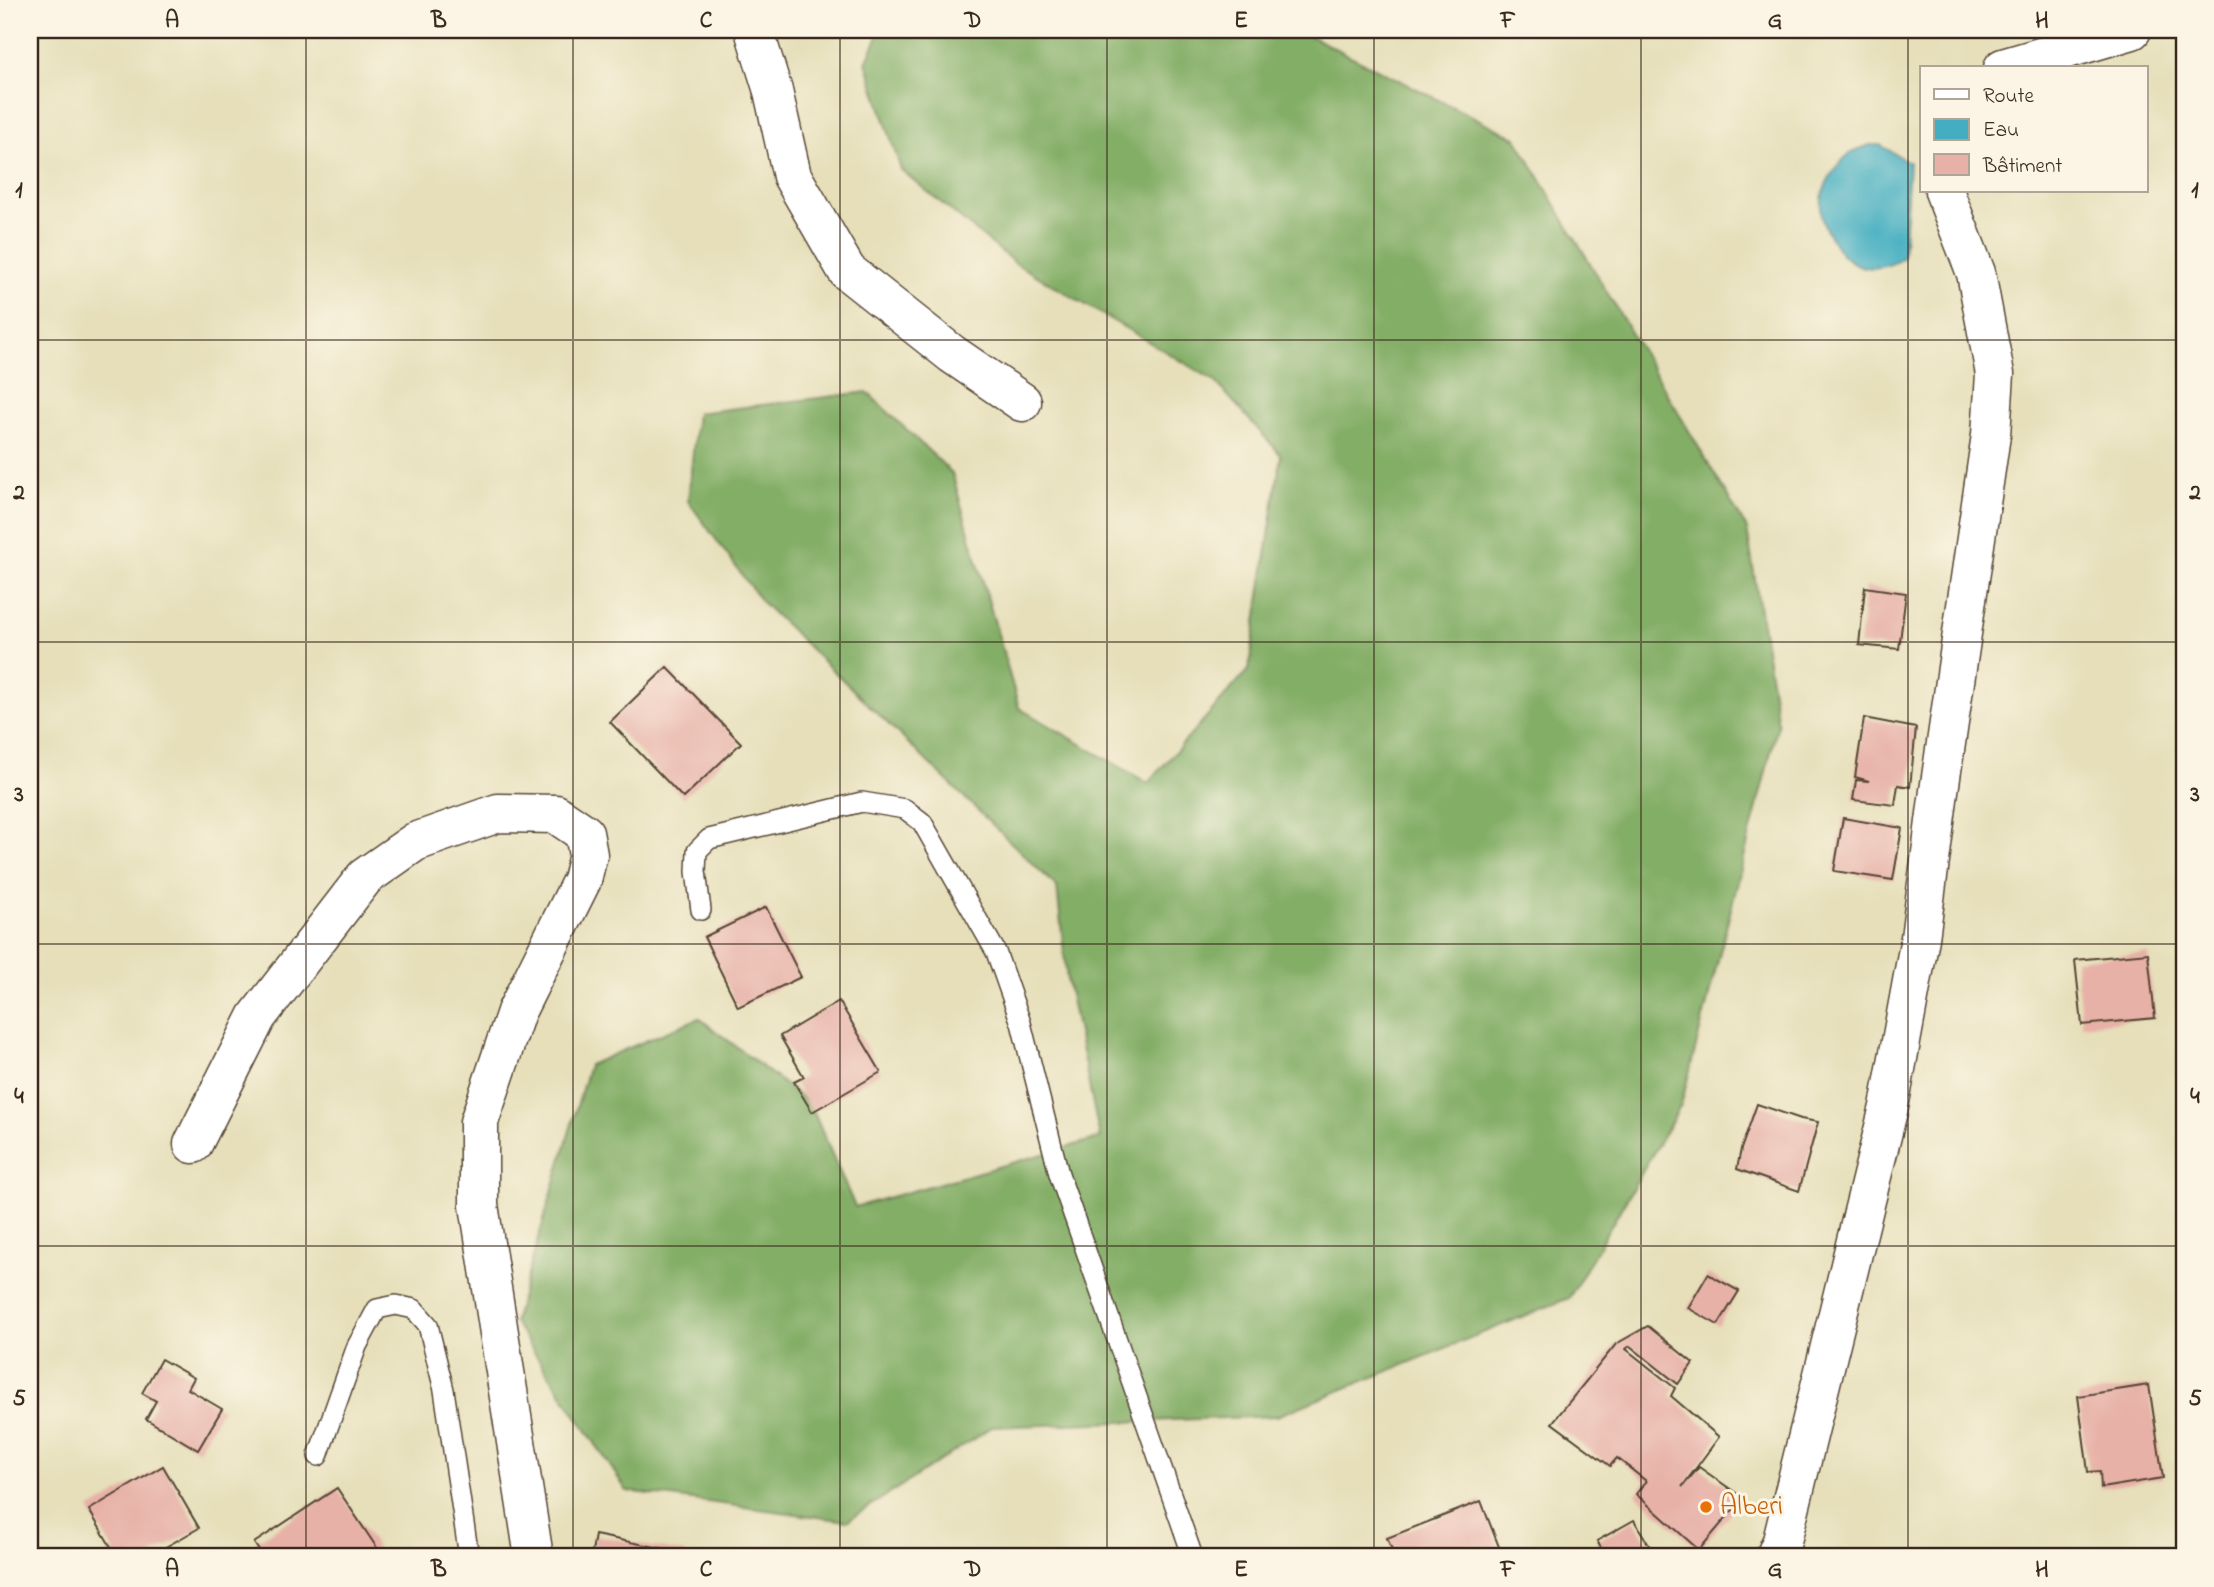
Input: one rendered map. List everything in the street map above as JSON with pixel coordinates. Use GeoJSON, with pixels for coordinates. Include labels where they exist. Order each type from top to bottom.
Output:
{"type":"FeatureCollection","features":[{"type":"Feature","properties":{"kind":"street"},"geometry":{"type":"LineString","coordinates":[[754,30],[773,91],[792,176],[847,271],[952,354],[1023,402]]}},
{"type":"Feature","properties":{"kind":"street"},"geometry":{"type":"LineString","coordinates":[[2010,66],[2132,30]]}},
{"type":"Feature","properties":{"kind":"street"},"geometry":{"type":"LineString","coordinates":[[1775,1557],[1782,1541],[1889,1107],[1920,938],[1991,435],[1995,374],[1976,273],[1944,192]]}},
{"type":"Feature","properties":{"kind":"street"},"geometry":{"type":"LineString","coordinates":[[193,1144],[257,1017],[365,877],[415,842],[498,813],[556,814],[584,833],[588,855],[582,880],[516,1012],[479,1122],[480,1205],[534,1557]]}},
{"type":"Feature","properties":{"kind":"lane"},"geometry":{"type":"LineString","coordinates":[[701,910],[696,871],[697,850],[709,839],[862,802],[905,809],[922,822],[996,952],[1021,1023],[1059,1174],[1193,1557]]}},
{"type":"Feature","properties":{"kind":"lane"},"geometry":{"type":"LineString","coordinates":[[318,1456],[357,1346],[377,1309],[396,1305],[414,1309],[428,1325],[434,1343],[444,1390],[469,1557]]}},
{"type":"Feature","properties":{"kind":"green space"},"geometry":{"type":"Polygon","coordinates":[[[881,30],[1298,30],[1516,138],[1747,529],[1778,724],[1681,1105],[1569,1298],[1277,1416],[992,1427],[847,1521],[627,1491],[514,1322],[589,1065],[699,1018],[810,1104],[855,1207],[1100,1138],[1067,980],[1057,887],[761,601],[688,501],[697,413],[867,392],[952,473],[1019,708],[1148,783],[1249,669],[1281,455],[1215,381],[1015,263],[901,170],[866,62],[881,30]]]}},
{"type":"Feature","properties":{"kind":"water"},"geometry":{"type":"Polygon","coordinates":[[[1870,145],[1880,145],[1909,162],[1903,258],[1891,264],[1869,268],[1851,261],[1835,245],[1822,219],[1821,206],[1824,190],[1835,169],[1848,155],[1870,145]]]}},
{"type":"Feature","properties":{"kind":"building"},"geometry":{"type":"Polygon","coordinates":[[[1865,587],[1906,593],[1899,649],[1859,645],[1865,587]]]}},
{"type":"Feature","properties":{"kind":"building"},"geometry":{"type":"Polygon","coordinates":[[[667,667],[741,743],[683,798],[610,722],[667,667]]]}},
{"type":"Feature","properties":{"kind":"building"},"geometry":{"type":"Polygon","coordinates":[[[1864,718],[1916,728],[1910,787],[1898,785],[1895,805],[1853,800],[1856,780],[1869,781],[1855,777],[1864,718]]]}},
{"type":"Feature","properties":{"kind":"building"},"geometry":{"type":"Polygon","coordinates":[[[1843,818],[1902,828],[1893,880],[1834,871],[1843,818]]]}},
{"type":"Feature","properties":{"kind":"building"},"geometry":{"type":"Polygon","coordinates":[[[766,907],[801,977],[738,1007],[704,937],[766,907]]]}},
{"type":"Feature","properties":{"kind":"building"},"geometry":{"type":"Polygon","coordinates":[[[2148,953],[2155,1018],[2082,1025],[2075,960],[2148,953]]]}},
{"type":"Feature","properties":{"kind":"building"},"geometry":{"type":"Polygon","coordinates":[[[839,1001],[881,1072],[812,1112],[794,1082],[804,1077],[780,1036],[839,1001]]]}},
{"type":"Feature","properties":{"kind":"building"},"geometry":{"type":"Polygon","coordinates":[[[1757,1104],[1818,1122],[1799,1191],[1737,1169],[1757,1104]]]}},
{"type":"Feature","properties":{"kind":"building"},"geometry":{"type":"Polygon","coordinates":[[[2184,1249],[2184,1295],[2183,1295],[2176,1251],[2184,1249]]]}},
{"type":"Feature","properties":{"kind":"building"},"geometry":{"type":"Polygon","coordinates":[[[1708,1274],[1739,1291],[1718,1325],[1688,1308],[1708,1274]]]}},
{"type":"Feature","properties":{"kind":"building"},"geometry":{"type":"Polygon","coordinates":[[[1648,1326],[1693,1363],[1678,1384],[1630,1346],[1626,1349],[1675,1388],[1671,1396],[1719,1437],[1682,1487],[1699,1467],[1743,1498],[1699,1550],[1636,1494],[1646,1481],[1617,1458],[1610,1466],[1552,1423],[1616,1344],[1648,1326]]]}},
{"type":"Feature","properties":{"kind":"building"},"geometry":{"type":"Polygon","coordinates":[[[161,1359],[194,1378],[188,1389],[222,1409],[198,1450],[146,1419],[156,1401],[142,1393],[161,1359]]]}},
{"type":"Feature","properties":{"kind":"building"},"geometry":{"type":"Polygon","coordinates":[[[2149,1385],[2163,1478],[2101,1488],[2100,1471],[2088,1472],[2078,1396],[2149,1385]]]}},
{"type":"Feature","properties":{"kind":"building"},"geometry":{"type":"Polygon","coordinates":[[[163,1466],[199,1528],[148,1557],[117,1557],[89,1510],[163,1466]]]}},
{"type":"Feature","properties":{"kind":"building"},"geometry":{"type":"Polygon","coordinates":[[[337,1488],[377,1548],[364,1557],[263,1557],[254,1543],[337,1488]]]}},
{"type":"Feature","properties":{"kind":"building"},"geometry":{"type":"Polygon","coordinates":[[[1481,1501],[1503,1557],[1395,1557],[1387,1538],[1481,1501]]]}},
{"type":"Feature","properties":{"kind":"building"},"geometry":{"type":"Polygon","coordinates":[[[1634,1520],[1656,1557],[1606,1557],[1597,1541],[1634,1520]]]}},
{"type":"Feature","properties":{"kind":"building"},"geometry":{"type":"Polygon","coordinates":[[[595,1535],[685,1553],[684,1557],[591,1557],[595,1535]]]}},
{"type":"Feature","properties":{"kind":"place","name":"Alberi"},"geometry":{"type":"Point","coordinates":[1706,1507]}}]}
